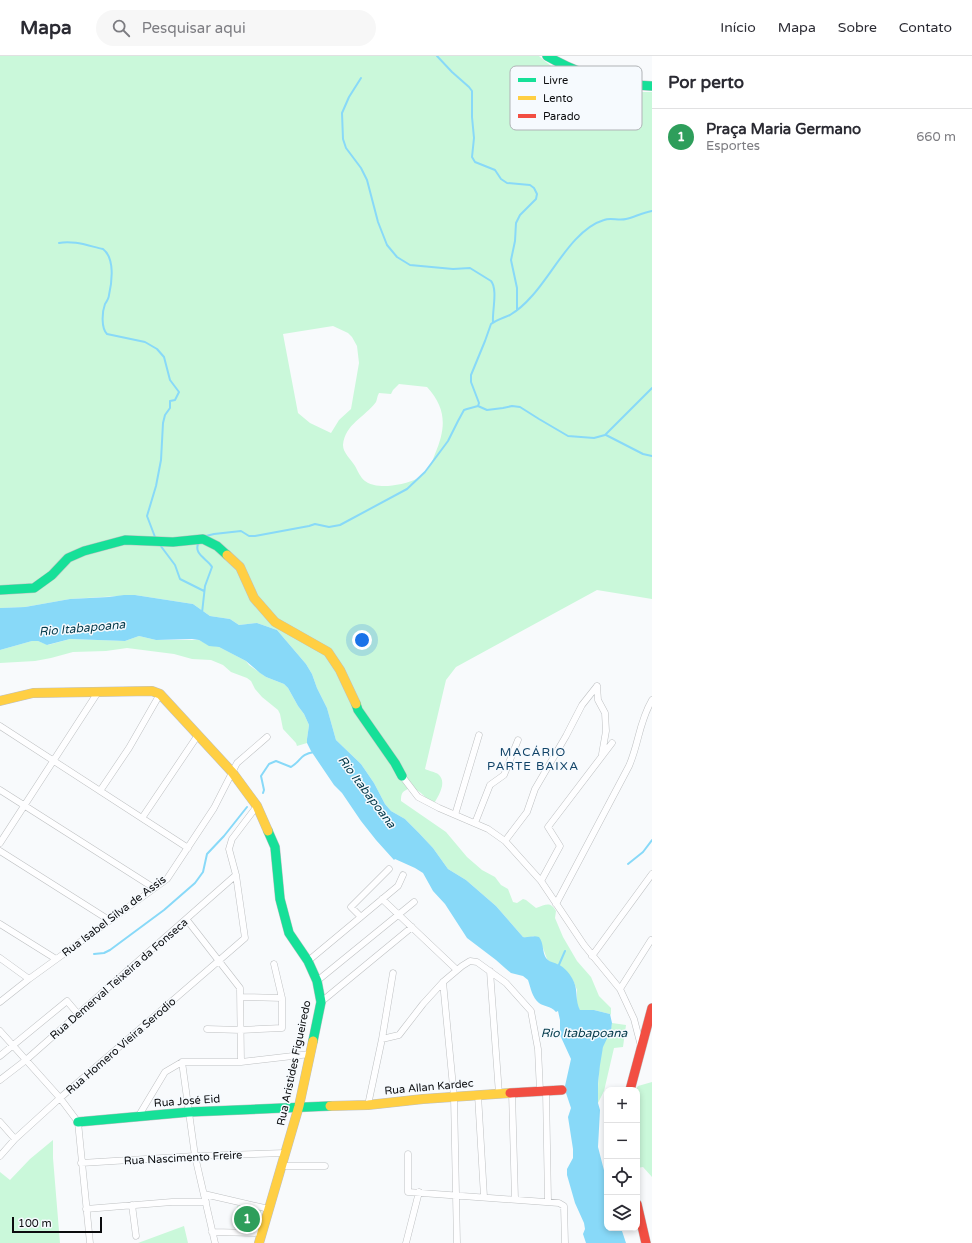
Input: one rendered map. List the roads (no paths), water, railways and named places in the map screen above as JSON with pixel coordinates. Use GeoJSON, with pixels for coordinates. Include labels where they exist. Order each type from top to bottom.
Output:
{"type":"FeatureCollection","features":[{"type":"Feature","properties":{"kind":"street"},"geometry":{"type":"LineString","coordinates":[[547,56],[564,66]]}},
{"type":"Feature","properties":{"kind":"street"},"geometry":{"type":"LineString","coordinates":[[0,590],[34,588],[52,575],[68,558],[84,551],[124,540],[173,542],[203,539],[217,546],[240,567],[254,598],[275,622],[328,652],[340,670],[358,710],[395,763],[402,776],[418,797],[488,829],[505,841],[541,881],[592,956],[620,989],[634,1019],[641,1047]]}},
{"type":"Feature","properties":{"kind":"street"},"geometry":{"type":"LineString","coordinates":[[505,841],[527,812],[535,789],[582,704],[597,686],[598,700],[605,713],[606,731],[601,755]]}},
{"type":"Feature","properties":{"kind":"street"},"geometry":{"type":"LineString","coordinates":[[0,702],[33,694],[152,691],[160,694],[129,748],[100,791]]}},
{"type":"Feature","properties":{"kind":"street"},"geometry":{"type":"LineString","coordinates":[[0,842],[98,692]]}},
{"type":"Feature","properties":{"kind":"street","name":"Rua Aristides Figueiredo"},"geometry":{"type":"LineString","coordinates":[[160,694],[232,772],[257,806],[275,847],[280,899],[289,933],[308,961],[317,981],[321,1002],[299,1106],[259,1243]]}},
{"type":"Feature","properties":{"kind":"street"},"geometry":{"type":"LineString","coordinates":[[556,904],[629,766],[634,754],[644,713],[652,700]]}},
{"type":"Feature","properties":{"kind":"street"},"geometry":{"type":"LineString","coordinates":[[0,726],[188,848]]}},
{"type":"Feature","properties":{"kind":"street"},"geometry":{"type":"LineString","coordinates":[[142,818],[198,735]]}},
{"type":"Feature","properties":{"kind":"street"},"geometry":{"type":"LineString","coordinates":[[455,814],[479,735]]}},
{"type":"Feature","properties":{"kind":"street","name":"Rua Isabel Silva de Assis"},"geometry":{"type":"LineString","coordinates":[[0,1002],[56,959],[167,879],[214,808],[237,764],[267,737]]}},
{"type":"Feature","properties":{"kind":"street"},"geometry":{"type":"LineString","coordinates":[[475,823],[490,786],[504,775],[518,740]]}},
{"type":"Feature","properties":{"kind":"street"},"geometry":{"type":"LineString","coordinates":[[541,881],[560,846],[548,827],[601,755],[612,743]]}},
{"type":"Feature","properties":{"kind":"street"},"geometry":{"type":"LineString","coordinates":[[0,790],[154,888]]}},
{"type":"Feature","properties":{"kind":"street"},"geometry":{"type":"LineString","coordinates":[[236,875],[229,849],[232,839],[257,806]]}},
{"type":"Feature","properties":{"kind":"street"},"geometry":{"type":"LineString","coordinates":[[0,851],[109,920]]}},
{"type":"Feature","properties":{"kind":"street"},"geometry":{"type":"LineString","coordinates":[[361,917],[351,907],[389,869]]}},
{"type":"Feature","properties":{"kind":"street"},"geometry":{"type":"LineString","coordinates":[[592,956],[652,874]]}},
{"type":"Feature","properties":{"kind":"street","name":"Rua Demerval Teixeira da Fonseca"},"geometry":{"type":"LineString","coordinates":[[0,1080],[26,1060],[187,920],[236,875]]}},
{"type":"Feature","properties":{"kind":"street","name":"Rua Homero Vieira Serodio"},"geometry":{"type":"LineString","coordinates":[[0,1156],[15,1139],[60,1098],[245,938],[236,875]]}},
{"type":"Feature","properties":{"kind":"street"},"geometry":{"type":"LineString","coordinates":[[308,961],[398,886],[403,875]]}},
{"type":"Feature","properties":{"kind":"street"},"geometry":{"type":"LineString","coordinates":[[382,899],[457,970]]}},
{"type":"Feature","properties":{"kind":"street"},"geometry":{"type":"LineString","coordinates":[[317,981],[414,902]]}},
{"type":"Feature","properties":{"kind":"street"},"geometry":{"type":"LineString","coordinates":[[187,920],[240,988],[240,1062]]}},
{"type":"Feature","properties":{"kind":"street"},"geometry":{"type":"LineString","coordinates":[[0,924],[56,959]]}},
{"type":"Feature","properties":{"kind":"street"},"geometry":{"type":"LineString","coordinates":[[321,1002],[412,927]]}},
{"type":"Feature","properties":{"kind":"street"},"geometry":{"type":"LineString","coordinates":[[620,989],[651,940]]}},
{"type":"Feature","properties":{"kind":"street"},"geometry":{"type":"LineString","coordinates":[[0,958],[29,979]]}},
{"type":"Feature","properties":{"kind":"street"},"geometry":{"type":"LineString","coordinates":[[382,1039],[399,1035],[423,1004],[443,982],[470,961],[477,962],[506,983],[531,1011],[538,1049],[543,1091],[548,1201]]}},
{"type":"Feature","properties":{"kind":"street"},"geometry":{"type":"LineString","coordinates":[[207,1029],[241,1030],[282,1028],[282,998],[274,964]]}},
{"type":"Feature","properties":{"kind":"street"},"geometry":{"type":"LineString","coordinates":[[490,971],[499,1094]]}},
{"type":"Feature","properties":{"kind":"street"},"geometry":{"type":"LineString","coordinates":[[368,1105],[382,1039],[393,973]]}},
{"type":"Feature","properties":{"kind":"street"},"geometry":{"type":"LineString","coordinates":[[443,982],[454,1097],[457,1243],[461,1243]]}},
{"type":"Feature","properties":{"kind":"street"},"geometry":{"type":"LineString","coordinates":[[241,997],[282,998]]}},
{"type":"Feature","properties":{"kind":"street"},"geometry":{"type":"LineString","coordinates":[[0,1056],[67,1001],[78,1014]]}},
{"type":"Feature","properties":{"kind":"street"},"geometry":{"type":"LineString","coordinates":[[631,1087],[652,1008]]}},
{"type":"Feature","properties":{"kind":"street"},"geometry":{"type":"LineString","coordinates":[[0,1031],[60,1098],[78,1122],[90,1243]]}},
{"type":"Feature","properties":{"kind":"street"},"geometry":{"type":"LineString","coordinates":[[138,1117],[165,1072],[182,1062],[240,1062],[310,1054]]}},
{"type":"Feature","properties":{"kind":"street"},"geometry":{"type":"LineString","coordinates":[[182,1062],[195,1156],[215,1243]]}},
{"type":"Feature","properties":{"kind":"street","name":"Rua Allan Kardec"},"geometry":{"type":"LineString","coordinates":[[299,1106],[368,1105],[478,1095],[562,1090]]}},
{"type":"Feature","properties":{"kind":"street"},"geometry":{"type":"LineString","coordinates":[[512,1093],[515,1199]]}},
{"type":"Feature","properties":{"kind":"street"},"geometry":{"type":"LineString","coordinates":[[478,1095],[484,1197]]}},
{"type":"Feature","properties":{"kind":"street","name":"Rua José Eid"},"geometry":{"type":"LineString","coordinates":[[78,1122],[189,1112],[299,1106]]}},
{"type":"Feature","properties":{"kind":"street"},"geometry":{"type":"LineString","coordinates":[[0,1122],[15,1139]]}},
{"type":"Feature","properties":{"kind":"street","name":"Rua Nascimento Freire"},"geometry":{"type":"LineString","coordinates":[[81,1163],[195,1156],[285,1153]]}},
{"type":"Feature","properties":{"kind":"street"},"geometry":{"type":"LineString","coordinates":[[408,1154],[408,1192],[559,1203],[564,1206],[565,1243]]}},
{"type":"Feature","properties":{"kind":"street"},"geometry":{"type":"LineString","coordinates":[[281,1166],[325,1166]]}},
{"type":"Feature","properties":{"kind":"street"},"geometry":{"type":"LineString","coordinates":[[406,1243],[419,1192]]}},
{"type":"Feature","properties":{"kind":"street"},"geometry":{"type":"LineString","coordinates":[[204,1194],[269,1209]]}},
{"type":"Feature","properties":{"kind":"street"},"geometry":{"type":"LineString","coordinates":[[86,1209],[172,1202],[206,1202]]}},
{"type":"Feature","properties":{"kind":"street"},"geometry":{"type":"LineString","coordinates":[[132,1205],[136,1236]]}},
{"type":"Feature","properties":{"kind":"street"},"geometry":{"type":"LineString","coordinates":[[640,1217],[646,1243]]}},
{"type":"Feature","properties":{"kind":"street"},"geometry":{"type":"LineString","coordinates":[[212,1232],[261,1233]]}},
{"type":"Feature","properties":{"kind":"water","name":"Rio Itabapoana"},"geometry":{"type":"Polygon","coordinates":[[[135,595],[193,604],[210,616],[230,619],[239,625],[257,623],[277,630],[306,664],[312,674],[327,708],[336,740],[361,764],[374,783],[385,804],[391,811],[405,819],[433,848],[448,869],[466,880],[496,906],[523,937],[539,937],[542,942],[546,958],[563,967],[573,979],[580,1010],[594,1010],[610,1014],[612,1023],[611,1030],[603,1047],[598,1083],[598,1103],[600,1110],[598,1147],[604,1170],[604,1231],[622,1231],[626,1243],[586,1243],[583,1234],[585,1229],[584,1223],[575,1203],[567,1175],[567,1169],[573,1158],[568,1117],[571,1108],[565,1086],[571,1059],[560,1035],[560,1020],[558,1011],[556,1012],[552,1008],[539,1003],[533,995],[528,980],[523,976],[511,973],[467,938],[445,904],[433,891],[423,873],[395,859],[394,860],[376,840],[342,793],[334,785],[311,751],[307,743],[309,725],[304,714],[284,684],[266,677],[246,661],[219,647],[209,646],[199,640],[192,639],[156,640],[139,636],[125,641],[70,639],[47,645],[38,641],[32,641],[0,650],[0,608],[25,607],[70,599],[135,595]]]}},
{"type":"Feature","properties":{"kind":"waterway"},"geometry":{"type":"LineString","coordinates":[[437,56],[472,91],[474,138],[472,157],[475,162],[495,170],[501,179],[507,183],[530,185],[534,188],[537,194],[536,199],[520,215],[516,223],[515,241],[511,260],[517,288],[517,310]]}},
{"type":"Feature","properties":{"kind":"waterway"},"geometry":{"type":"LineString","coordinates":[[361,78],[349,97],[342,113],[343,139],[346,148],[361,168],[367,180],[378,222],[387,245],[397,257],[410,265],[453,269],[470,268],[491,281],[494,289],[493,322]]}},
{"type":"Feature","properties":{"kind":"waterway"},"geometry":{"type":"LineString","coordinates":[[478,406],[479,403],[471,382],[471,375],[491,324],[519,309],[539,288],[573,243],[582,233],[593,225],[607,219],[626,219],[652,211]]}},
{"type":"Feature","properties":{"kind":"waterway"},"geometry":{"type":"LineString","coordinates":[[59,243],[70,242],[81,244],[103,249],[107,253],[111,264],[112,277],[109,297],[103,311],[103,324],[105,331],[107,334],[145,342],[157,349],[164,357],[170,380],[179,392],[175,400],[170,401],[170,408],[165,415],[163,423],[161,460],[156,486],[147,516],[155,537]]}},
{"type":"Feature","properties":{"kind":"waterway"},"geometry":{"type":"LineString","coordinates":[[206,536],[241,531],[249,536],[255,536],[315,524],[329,527],[340,525],[407,489],[425,472],[448,441],[464,410],[467,409],[478,406],[487,410],[512,406],[520,407],[568,436],[594,438],[605,435],[652,388]]}},
{"type":"Feature","properties":{"kind":"waterway"},"geometry":{"type":"LineString","coordinates":[[606,435],[643,454],[652,456]]}},
{"type":"Feature","properties":{"kind":"waterway"},"geometry":{"type":"LineString","coordinates":[[199,542],[197,546],[199,553],[212,567],[205,586],[202,613]]}},
{"type":"Feature","properties":{"kind":"waterway"},"geometry":{"type":"LineString","coordinates":[[160,545],[175,565],[180,579],[204,591]]}},
{"type":"Feature","properties":{"kind":"waterway"},"geometry":{"type":"LineString","coordinates":[[263,793],[264,790],[261,776],[269,764],[276,761],[291,767],[306,754],[314,752]]}},
{"type":"Feature","properties":{"kind":"waterway"},"geometry":{"type":"LineString","coordinates":[[94,954],[104,953],[110,950],[164,910],[195,883],[203,872],[207,854],[224,836],[247,807]]}},
{"type":"Feature","properties":{"kind":"waterway"},"geometry":{"type":"LineString","coordinates":[[628,864],[643,852],[652,840]]}},
{"type":"Feature","properties":{"kind":"waterway"},"geometry":{"type":"LineString","coordinates":[[558,967],[565,951]]}},
{"type":"Feature","properties":{"kind":"place","name":"Praça Maria Germano"},"geometry":{"type":"Point","coordinates":[247,1219]}},
{"type":"Feature","properties":{"kind":"district","name":"MACÁRIO PARTE BAIXA"},"geometry":{"type":"Point","coordinates":[533,759]}}]}
